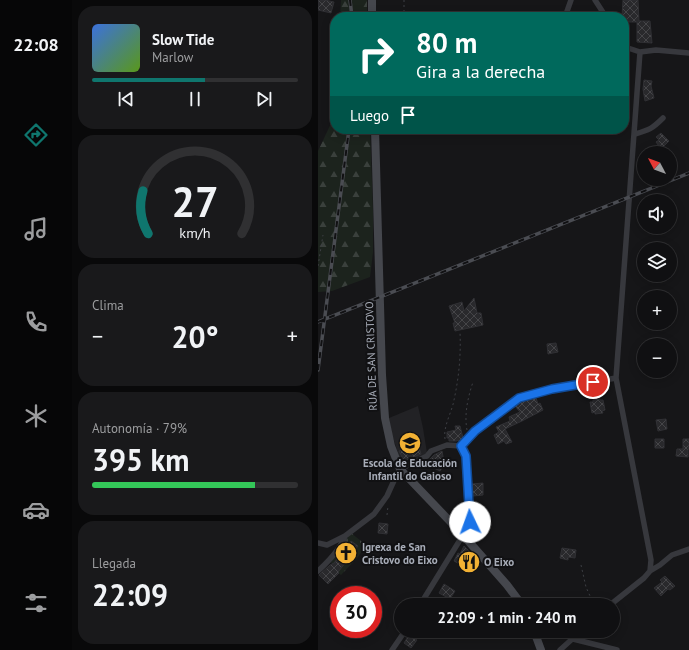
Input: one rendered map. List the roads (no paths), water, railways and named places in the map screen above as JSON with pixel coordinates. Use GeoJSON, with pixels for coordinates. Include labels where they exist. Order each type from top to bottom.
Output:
{"type":"FeatureCollection","features":[{"type":"Feature","properties":{"kind":"street"},"geometry":{"type":"LineString","coordinates":[[372,0],[372,12]]}},
{"type":"Feature","properties":{"kind":"street"},"geometry":{"type":"LineString","coordinates":[[567,12],[572,0]]}},
{"type":"Feature","properties":{"kind":"street"},"geometry":{"type":"LineString","coordinates":[[595,0],[603,12]]}},
{"type":"Feature","properties":{"kind":"street"},"geometry":{"type":"LineString","coordinates":[[629,48],[640,52],[656,50],[689,53]]}},
{"type":"Feature","properties":{"kind":"street"},"geometry":{"type":"LineString","coordinates":[[640,52],[616,378],[651,560],[650,571]]}},
{"type":"Feature","properties":{"kind":"street"},"geometry":{"type":"LineString","coordinates":[[635,134],[653,128],[663,118]]}},
{"type":"Feature","properties":{"kind":"street","name":"RÚA DE SAN CRISTOVO"},"geometry":{"type":"LineString","coordinates":[[375,134],[382,375],[385,418],[391,446],[400,469],[463,535],[517,598]]}},
{"type":"Feature","properties":{"kind":"street"},"geometry":{"type":"LineString","coordinates":[[461,446],[475,431],[519,398],[552,389],[616,378]]}},
{"type":"Feature","properties":{"kind":"street"},"geometry":{"type":"LineString","coordinates":[[318,543],[327,545],[345,536],[374,514],[387,496],[400,469],[427,456],[431,451],[447,445],[461,446]]}},
{"type":"Feature","properties":{"kind":"street"},"geometry":{"type":"LineString","coordinates":[[424,598],[467,530],[470,522],[466,456],[461,446]]}},
{"type":"Feature","properties":{"kind":"street"},"geometry":{"type":"LineString","coordinates":[[318,571],[332,557],[343,542],[345,536]]}},
{"type":"Feature","properties":{"kind":"street"},"geometry":{"type":"LineString","coordinates":[[619,598],[644,578],[650,571],[672,555],[689,549]]}},
{"type":"Feature","properties":{"kind":"street"},"geometry":{"type":"LineString","coordinates":[[392,650],[400,638]]}},
{"type":"Feature","properties":{"kind":"street"},"geometry":{"type":"LineString","coordinates":[[537,638],[541,650]]}},
{"type":"Feature","properties":{"kind":"street"},"geometry":{"type":"LineString","coordinates":[[560,650],[572,639],[617,650]]}},
{"type":"Feature","properties":{"kind":"railway"},"geometry":{"type":"LineString","coordinates":[[350,0],[351,12]]}},
{"type":"Feature","properties":{"kind":"railway"},"geometry":{"type":"LineString","coordinates":[[318,370],[348,134]]}},
{"type":"Feature","properties":{"kind":"railway"},"geometry":{"type":"LineString","coordinates":[[318,322],[689,173]]}},
{"type":"Feature","properties":{"kind":"place","name":"Escola de Educación Infantil do Gaioso"},"geometry":{"type":"Point","coordinates":[410,443]}},
{"type":"Feature","properties":{"kind":"place","name":"Igrexa de San Cristovo do Eixo"},"geometry":{"type":"Point","coordinates":[346,553]}},
{"type":"Feature","properties":{"kind":"place","name":"O Eixo"},"geometry":{"type":"Point","coordinates":[469,562]}}]}
